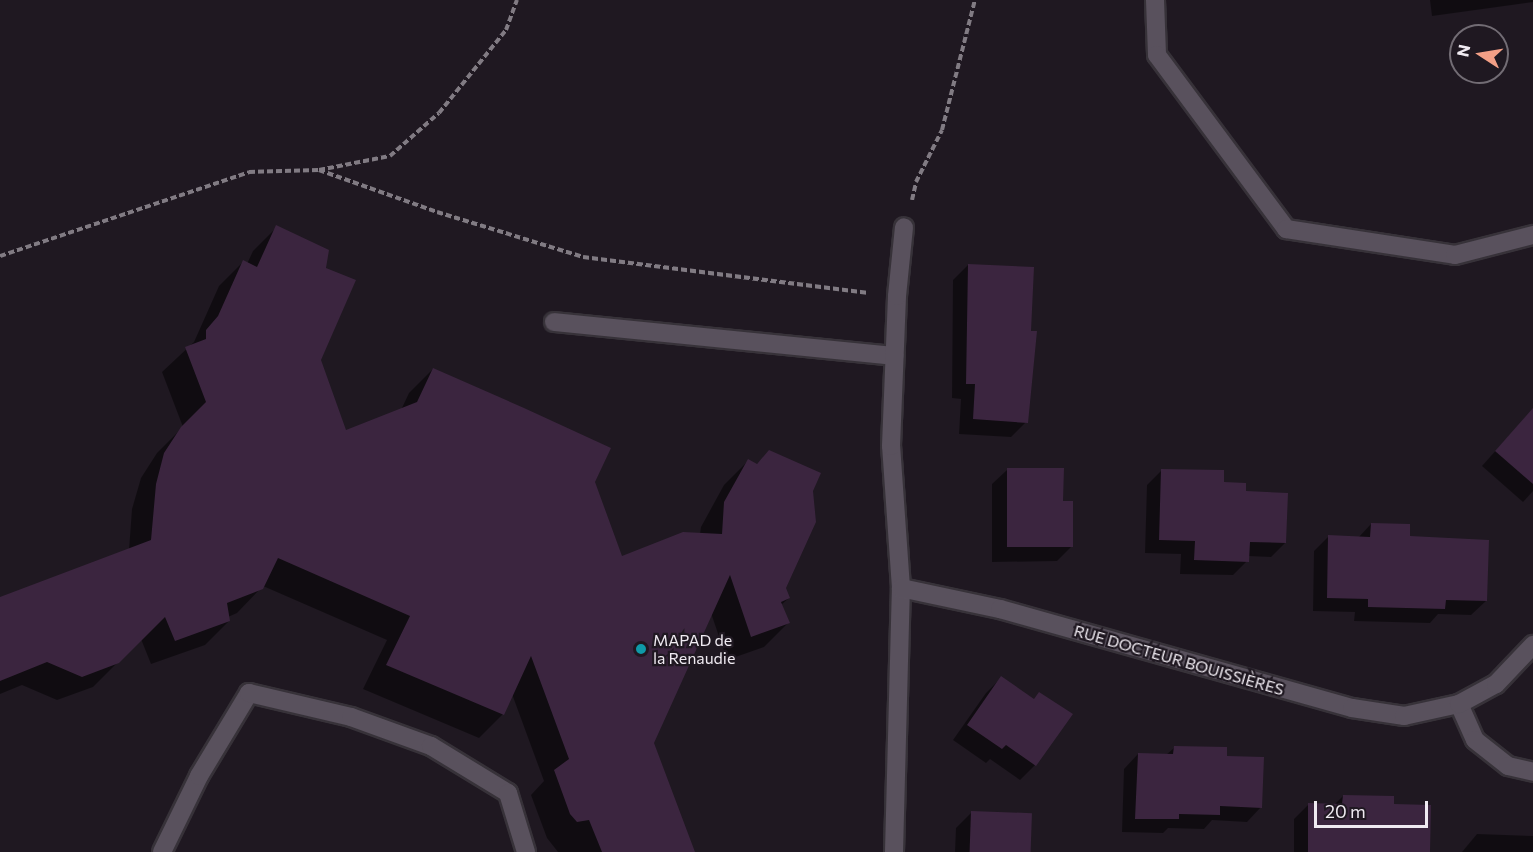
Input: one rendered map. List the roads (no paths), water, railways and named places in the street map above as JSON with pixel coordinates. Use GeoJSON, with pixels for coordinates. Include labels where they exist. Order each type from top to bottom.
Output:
{"type":"FeatureCollection","features":[{"type":"Feature","properties":{"kind":"street"},"geometry":{"type":"LineString","coordinates":[[1155,0],[1157,55],[1286,229],[1455,255],[1533,235]]}},
{"type":"Feature","properties":{"kind":"street"},"geometry":{"type":"LineString","coordinates":[[894,852],[901,588],[891,446],[897,296],[904,226]]}},
{"type":"Feature","properties":{"kind":"street"},"geometry":{"type":"LineString","coordinates":[[554,322],[894,356]]}},
{"type":"Feature","properties":{"kind":"street","name":"RUE DOCTEUR BOUISSIÈRES"},"geometry":{"type":"LineString","coordinates":[[901,588],[1000,609],[1352,708],[1404,716],[1459,704],[1496,684],[1533,645]]}},
{"type":"Feature","properties":{"kind":"street"},"geometry":{"type":"LineString","coordinates":[[162,852],[199,776],[249,693],[351,717],[431,746],[508,793],[526,852]]}},
{"type":"Feature","properties":{"kind":"street"},"geometry":{"type":"LineString","coordinates":[[1459,704],[1474,740],[1508,766],[1533,772]]}},
{"type":"Feature","properties":{"kind":"place","name":"MAPAD de la Renaudie"},"geometry":{"type":"Point","coordinates":[641,649]}}]}
